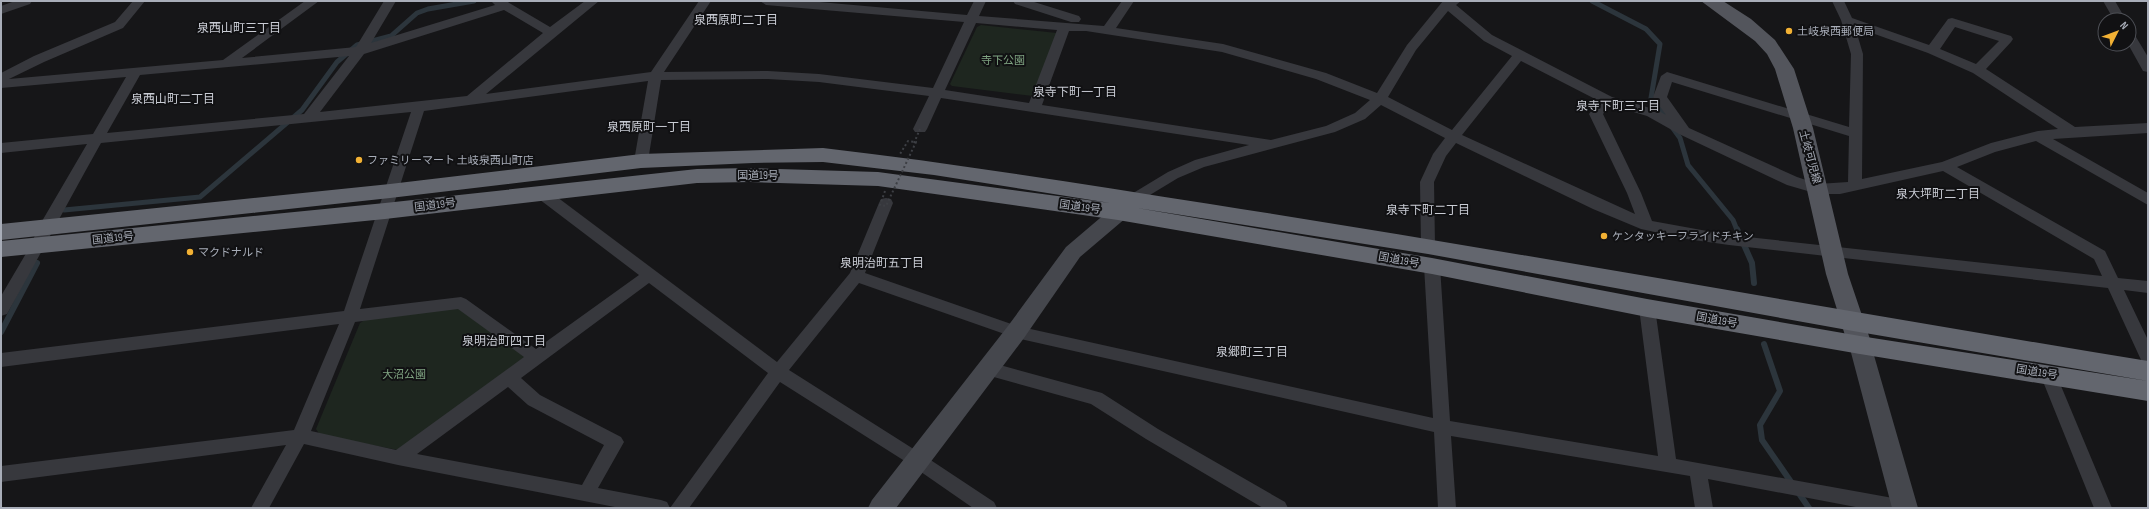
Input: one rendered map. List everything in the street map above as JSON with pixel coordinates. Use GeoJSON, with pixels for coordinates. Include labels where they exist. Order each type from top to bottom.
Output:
{"type":"FeatureCollection","features":[{"type":"Feature","properties":{"kind":"highway","name":"国道19号"},"geometry":{"type":"LineString","coordinates":[[388,201],[641,161],[753,156],[822,155],[934,168],[1126,206],[2148,371]]}},
{"type":"Feature","properties":{"kind":"highway","name":"国道19号"},"geometry":{"type":"LineString","coordinates":[[1,232],[42,236],[388,201],[540,192],[697,176],[825,176],[878,179],[1126,206]]}},
{"type":"Feature","properties":{"kind":"highway","name":"国道19号"},"geometry":{"type":"LineString","coordinates":[[1,249],[42,236]]}},
{"type":"Feature","properties":{"kind":"highway","name":"国道19号"},"geometry":{"type":"LineString","coordinates":[[1430,256],[1647,308],[1860,346],[2048,374],[2148,392]]}},
{"type":"Feature","properties":{"kind":"main road","name":"土岐可児線"},"geometry":{"type":"LineString","coordinates":[[1710,1],[1741,22],[1773,50],[1783,66],[1800,116],[1818,189],[1831,251],[1860,346]]}},
{"type":"Feature","properties":{"kind":"street"},"geometry":{"type":"LineString","coordinates":[[1,10],[26,1]]}},
{"type":"Feature","properties":{"kind":"street"},"geometry":{"type":"LineString","coordinates":[[1,78],[39,59],[119,25],[139,1]]}},
{"type":"Feature","properties":{"kind":"street"},"geometry":{"type":"LineString","coordinates":[[228,62],[313,1]]}},
{"type":"Feature","properties":{"kind":"street"},"geometry":{"type":"LineString","coordinates":[[308,118],[360,51],[390,1]]}},
{"type":"Feature","properties":{"kind":"street"},"geometry":{"type":"LineString","coordinates":[[472,99],[551,33],[593,1]]}},
{"type":"Feature","properties":{"kind":"street"},"geometry":{"type":"LineString","coordinates":[[641,161],[655,76],[705,1]]}},
{"type":"Feature","properties":{"kind":"street"},"geometry":{"type":"LineString","coordinates":[[766,1],[972,20],[1064,27],[1086,27],[1223,48],[1321,76],[1380,99],[1454,137],[1598,205],[1646,224],[1687,234],[1729,240],[2148,287]]}},
{"type":"Feature","properties":{"kind":"street"},"geometry":{"type":"LineString","coordinates":[[920,129],[980,1]]}},
{"type":"Feature","properties":{"kind":"street"},"geometry":{"type":"LineString","coordinates":[[1019,1],[1075,19]]}},
{"type":"Feature","properties":{"kind":"street"},"geometry":{"type":"LineString","coordinates":[[1053,1],[1086,27]]}},
{"type":"Feature","properties":{"kind":"street"},"geometry":{"type":"LineString","coordinates":[[1108,30],[1128,1]]}},
{"type":"Feature","properties":{"kind":"street"},"geometry":{"type":"LineString","coordinates":[[1838,1],[1847,20],[1857,54],[1857,134],[1855,186]]}},
{"type":"Feature","properties":{"kind":"street"},"geometry":{"type":"LineString","coordinates":[[2109,1],[2115,12]]}},
{"type":"Feature","properties":{"kind":"street"},"geometry":{"type":"LineString","coordinates":[[881,508],[1016,332],[1073,252],[1126,206],[1173,175],[1200,163],[1330,129],[1360,116],[1380,99],[1411,48],[1451,3],[1488,38],[1607,100],[1652,113],[1684,131],[1792,181],[1818,189],[1840,189],[1946,166],[1991,148],[2038,136],[2072,132],[2148,128]]}},
{"type":"Feature","properties":{"kind":"street"},"geometry":{"type":"LineString","coordinates":[[1,84],[135,73],[228,62],[360,51],[500,4],[551,33]]}},
{"type":"Feature","properties":{"kind":"street"},"geometry":{"type":"LineString","coordinates":[[1847,20],[1932,50],[1978,70],[2072,132]]}},
{"type":"Feature","properties":{"kind":"street"},"geometry":{"type":"LineString","coordinates":[[1932,50],[1952,22],[2007,39],[1978,70]]}},
{"type":"Feature","properties":{"kind":"street"},"geometry":{"type":"LineString","coordinates":[[1034,108],[1064,27]]}},
{"type":"Feature","properties":{"kind":"street"},"geometry":{"type":"LineString","coordinates":[[2137,49],[2148,68]]}},
{"type":"Feature","properties":{"kind":"street"},"geometry":{"type":"LineString","coordinates":[[1447,508],[1443,427],[1430,256],[1428,182],[1440,154],[1519,55]]}},
{"type":"Feature","properties":{"kind":"street"},"geometry":{"type":"LineString","coordinates":[[1,310],[135,73]]}},
{"type":"Feature","properties":{"kind":"street"},"geometry":{"type":"LineString","coordinates":[[1,148],[418,107],[655,76],[768,75],[812,78],[936,93],[1270,144]]}},
{"type":"Feature","properties":{"kind":"street"},"geometry":{"type":"LineString","coordinates":[[1684,131],[1660,97],[1667,76],[1857,134]]}},
{"type":"Feature","properties":{"kind":"street"},"geometry":{"type":"LineString","coordinates":[[1607,100],[1596,114],[1634,193],[1646,224]]}},
{"type":"Feature","properties":{"kind":"street"},"geometry":{"type":"LineString","coordinates":[[260,508],[300,436],[350,316],[418,107]]}},
{"type":"Feature","properties":{"kind":"street"},"geometry":{"type":"LineString","coordinates":[[2038,136],[2148,200]]}},
{"type":"Feature","properties":{"kind":"street"},"geometry":{"type":"LineString","coordinates":[[1946,166],[2100,255],[2148,356]]}},
{"type":"Feature","properties":{"kind":"street"},"geometry":{"type":"LineString","coordinates":[[540,192],[648,276],[778,372],[917,460],[988,508]]}},
{"type":"Feature","properties":{"kind":"street"},"geometry":{"type":"LineString","coordinates":[[679,508],[778,372],[856,276],[886,197]]}},
{"type":"Feature","properties":{"kind":"street"},"geometry":{"type":"LineString","coordinates":[[398,458],[648,276]]}},
{"type":"Feature","properties":{"kind":"street"},"geometry":{"type":"LineString","coordinates":[[856,276],[1016,332],[1443,427],[1668,464],[1905,508],[1860,346]]}},
{"type":"Feature","properties":{"kind":"street"},"geometry":{"type":"LineString","coordinates":[[1,360],[462,303],[536,357]]}},
{"type":"Feature","properties":{"kind":"street"},"geometry":{"type":"LineString","coordinates":[[1647,308],[1668,464]]}},
{"type":"Feature","properties":{"kind":"street"},"geometry":{"type":"LineString","coordinates":[[988,369],[1096,398],[1152,434],[1279,508]]}},
{"type":"Feature","properties":{"kind":"street"},"geometry":{"type":"LineString","coordinates":[[2048,374],[2103,508]]}},
{"type":"Feature","properties":{"kind":"street"},"geometry":{"type":"LineString","coordinates":[[509,377],[534,400],[615,442],[586,494]]}},
{"type":"Feature","properties":{"kind":"street"},"geometry":{"type":"LineString","coordinates":[[1,474],[300,436],[398,458],[661,508]]}},
{"type":"Feature","properties":{"kind":"street"},"geometry":{"type":"LineString","coordinates":[[1698,470],[1704,508]]}},
{"type":"Feature","properties":{"kind":"path"},"geometry":{"type":"LineString","coordinates":[[900,154],[908,141],[916,142],[886,206],[880,206],[886,197],[920,129]]}},
{"type":"Feature","properties":{"kind":"green space","name":"寺下公園"},"geometry":{"type":"Polygon","coordinates":[[[981,25],[1057,33],[1033,96],[952,86],[950,84],[977,27],[981,25]]]}},
{"type":"Feature","properties":{"kind":"green space","name":"大沼公園"},"geometry":{"type":"Polygon","coordinates":[[[458,308],[525,357],[398,450],[320,435],[316,429],[360,323],[369,317],[458,308]]]}},
{"type":"Feature","properties":{"kind":"waterway"},"geometry":{"type":"LineString","coordinates":[[64,210],[200,197],[302,110],[337,62],[357,45],[391,36],[417,13],[428,9],[474,1]]}},
{"type":"Feature","properties":{"kind":"waterway"},"geometry":{"type":"LineString","coordinates":[[1592,1],[1646,29],[1660,44],[1651,98],[1666,118]]}},
{"type":"Feature","properties":{"kind":"waterway"},"geometry":{"type":"LineString","coordinates":[[1672,127],[1680,138],[1688,165],[1733,220],[1737,230]]}},
{"type":"Feature","properties":{"kind":"waterway"},"geometry":{"type":"LineString","coordinates":[[1737,229],[1752,263],[1754,283]]}},
{"type":"Feature","properties":{"kind":"waterway"},"geometry":{"type":"LineString","coordinates":[[1,332],[37,263]]}},
{"type":"Feature","properties":{"kind":"waterway"},"geometry":{"type":"LineString","coordinates":[[1764,344],[1780,391],[1760,425],[1762,440],[1809,508]]}},
{"type":"Feature","properties":{"kind":"place","name":"土岐泉西郵便局"},"geometry":{"type":"Point","coordinates":[1789,31]}},
{"type":"Feature","properties":{"kind":"place","name":"ファミリーマート 土岐泉西山町店"},"geometry":{"type":"Point","coordinates":[359,160]}},
{"type":"Feature","properties":{"kind":"place","name":"ケンタッキーフライドチキン"},"geometry":{"type":"Point","coordinates":[1604,236]}},
{"type":"Feature","properties":{"kind":"place","name":"マクドナルド"},"geometry":{"type":"Point","coordinates":[190,252]}},
{"type":"Feature","properties":{"kind":"district","name":"泉西原町二丁目"},"geometry":{"type":"Point","coordinates":[736,20]}},
{"type":"Feature","properties":{"kind":"district","name":"泉西山町三丁目"},"geometry":{"type":"Point","coordinates":[239,28]}},
{"type":"Feature","properties":{"kind":"district","name":"泉寺下町一丁目"},"geometry":{"type":"Point","coordinates":[1075,92]}},
{"type":"Feature","properties":{"kind":"district","name":"泉西山町二丁目"},"geometry":{"type":"Point","coordinates":[173,99]}},
{"type":"Feature","properties":{"kind":"district","name":"泉寺下町三丁目"},"geometry":{"type":"Point","coordinates":[1618,106]}},
{"type":"Feature","properties":{"kind":"district","name":"泉西原町一丁目"},"geometry":{"type":"Point","coordinates":[649,127]}},
{"type":"Feature","properties":{"kind":"district","name":"泉大坪町二丁目"},"geometry":{"type":"Point","coordinates":[1938,194]}},
{"type":"Feature","properties":{"kind":"district","name":"泉寺下町二丁目"},"geometry":{"type":"Point","coordinates":[1428,210]}},
{"type":"Feature","properties":{"kind":"district","name":"泉明治町五丁目"},"geometry":{"type":"Point","coordinates":[882,263]}},
{"type":"Feature","properties":{"kind":"district","name":"泉明治町四丁目"},"geometry":{"type":"Point","coordinates":[504,341]}},
{"type":"Feature","properties":{"kind":"district","name":"泉郷町三丁目"},"geometry":{"type":"Point","coordinates":[1252,352]}}]}
